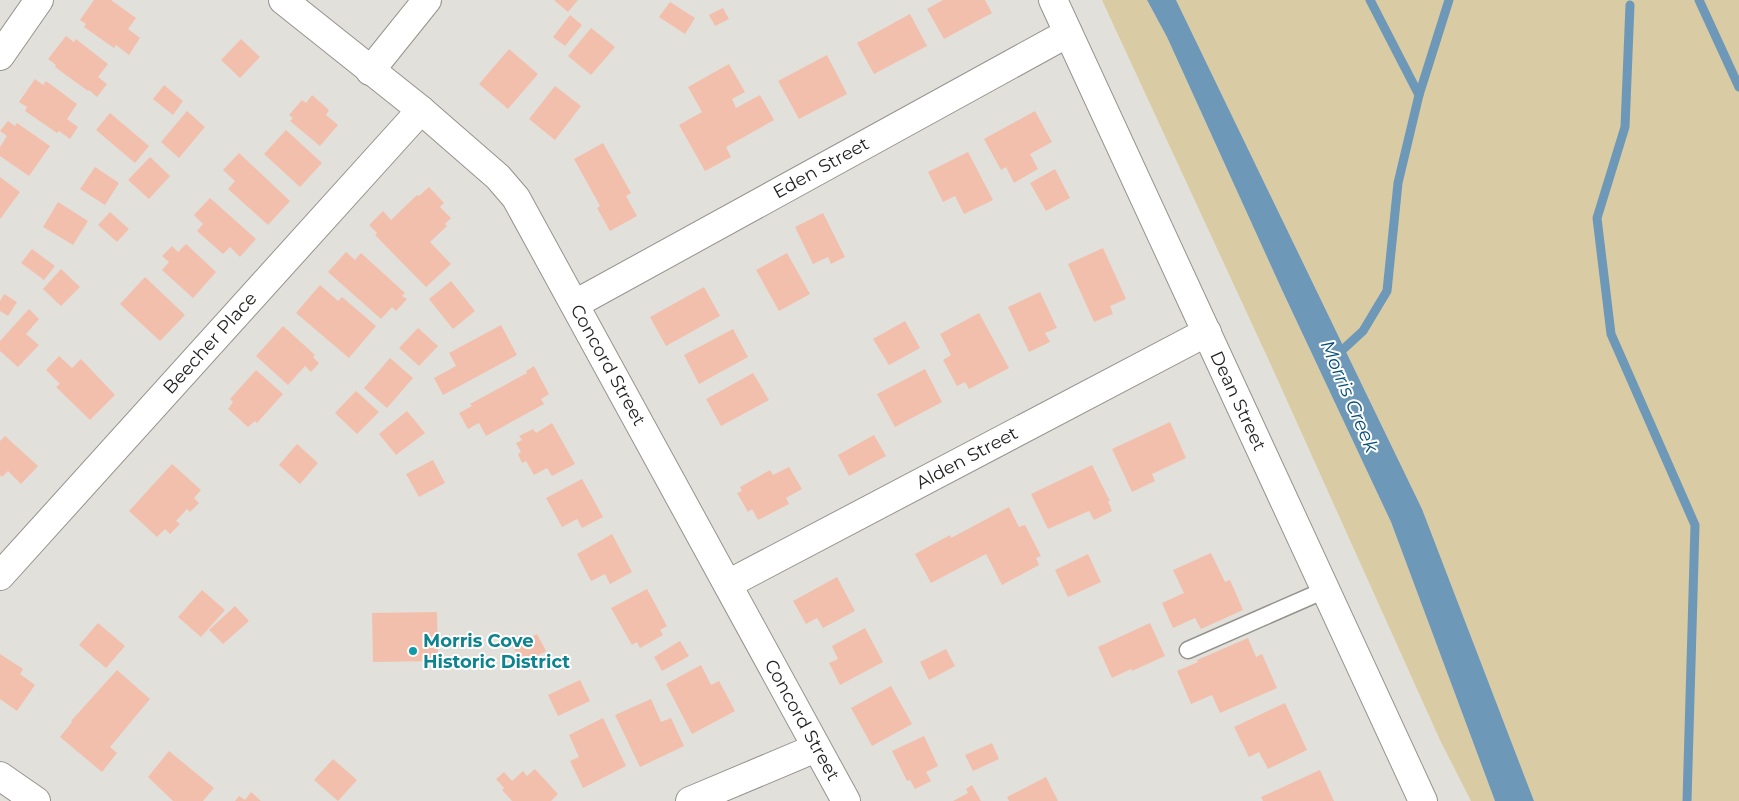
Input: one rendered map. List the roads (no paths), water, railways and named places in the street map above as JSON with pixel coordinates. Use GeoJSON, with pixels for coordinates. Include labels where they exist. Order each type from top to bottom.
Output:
{"type":"FeatureCollection","features":[{"type":"Feature","properties":{"kind":"street"},"geometry":{"type":"LineString","coordinates":[[0,56],[38,0]]}},
{"type":"Feature","properties":{"kind":"street","name":"Concord Street"},"geometry":{"type":"LineString","coordinates":[[282,0],[421,110],[498,177],[516,198],[846,801]]}},
{"type":"Feature","properties":{"kind":"street"},"geometry":{"type":"LineString","coordinates":[[370,71],[427,0]]}},
{"type":"Feature","properties":{"kind":"street","name":"Dean Street"},"geometry":{"type":"LineString","coordinates":[[1053,0],[1423,801]]}},
{"type":"Feature","properties":{"kind":"street","name":"Eden Street"},"geometry":{"type":"LineString","coordinates":[[575,304],[1068,33]]}},
{"type":"Feature","properties":{"kind":"street","name":"Beecher Place"},"geometry":{"type":"LineString","coordinates":[[0,576],[421,110]]}},
{"type":"Feature","properties":{"kind":"street","name":"Alden Street"},"geometry":{"type":"LineString","coordinates":[[728,584],[1207,332]]}},
{"type":"Feature","properties":{"kind":"street"},"geometry":{"type":"LineString","coordinates":[[690,801],[816,748]]}},
{"type":"Feature","properties":{"kind":"street"},"geometry":{"type":"LineString","coordinates":[[0,776],[36,801]]}},
{"type":"Feature","properties":{"kind":"lane"},"geometry":{"type":"LineString","coordinates":[[1188,650],[1325,590]]}},
{"type":"Feature","properties":{"kind":"water","name":"Morris Creek"},"geometry":{"type":"Polygon","coordinates":[[[1147,0],[1176,0],[1422,509],[1534,801],[1495,801],[1391,522],[1282,290],[1167,37],[1147,0]]]}},
{"type":"Feature","properties":{"kind":"waterway"},"geometry":{"type":"LineString","coordinates":[[1370,0],[1419,95]]}},
{"type":"Feature","properties":{"kind":"waterway","name":"Morris Creek"},"geometry":{"type":"LineString","coordinates":[[1338,354],[1363,331],[1387,291],[1398,183],[1419,95],[1449,0]]}},
{"type":"Feature","properties":{"kind":"waterway"},"geometry":{"type":"LineString","coordinates":[[1699,0],[1739,87]]}},
{"type":"Feature","properties":{"kind":"waterway"},"geometry":{"type":"LineString","coordinates":[[1630,5],[1625,127],[1597,218],[1611,334],[1695,525],[1687,801]]}},
{"type":"Feature","properties":{"kind":"place","name":"Morris Cove Historic District"},"geometry":{"type":"Point","coordinates":[413,651]}}]}
